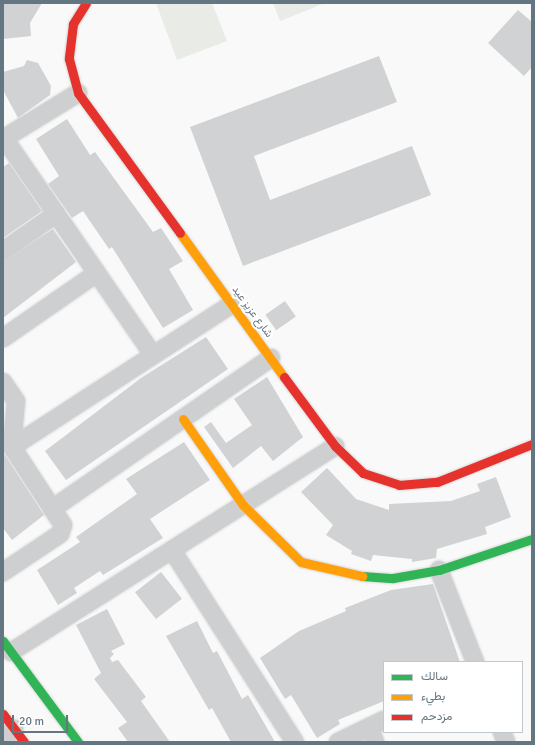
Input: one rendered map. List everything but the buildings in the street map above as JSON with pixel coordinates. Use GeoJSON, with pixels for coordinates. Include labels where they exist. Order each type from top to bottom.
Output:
{"type":"FeatureCollection","features":[{"type":"Feature","properties":{"kind":"street","name":"شارع عزيز عيد"},"geometry":{"type":"LineString","coordinates":[[86,3],[73,24],[68,59],[78,93],[335,446],[363,473],[399,486],[437,482],[532,444]]}},
{"type":"Feature","properties":{"kind":"street"},"geometry":{"type":"LineString","coordinates":[[78,93],[4,139],[153,355]]}},
{"type":"Feature","properties":{"kind":"street"},"geometry":{"type":"LineString","coordinates":[[3,251],[56,214]]}},
{"type":"Feature","properties":{"kind":"street"},"geometry":{"type":"LineString","coordinates":[[3,338],[97,273]]}},
{"type":"Feature","properties":{"kind":"street"},"geometry":{"type":"LineString","coordinates":[[12,447],[232,304]]}},
{"type":"Feature","properties":{"kind":"street"},"geometry":{"type":"LineString","coordinates":[[52,509],[271,358]]}},
{"type":"Feature","properties":{"kind":"street"},"geometry":{"type":"LineString","coordinates":[[3,382],[16,401],[12,447],[63,525],[60,534],[3,572]]}},
{"type":"Feature","properties":{"kind":"street"},"geometry":{"type":"LineString","coordinates":[[183,419],[243,505],[301,562],[346,575],[393,578],[439,570],[532,539]]}},
{"type":"Feature","properties":{"kind":"street"},"geometry":{"type":"LineString","coordinates":[[78,742],[7,647],[172,550],[335,446]]}},
{"type":"Feature","properties":{"kind":"street"},"geometry":{"type":"LineString","coordinates":[[172,550],[295,742]]}},
{"type":"Feature","properties":{"kind":"street"},"geometry":{"type":"LineString","coordinates":[[439,570],[475,661]]}},
{"type":"Feature","properties":{"kind":"street"},"geometry":{"type":"LineString","coordinates":[[3,714],[14,737]]}},
{"type":"Feature","properties":{"kind":"street"},"geometry":{"type":"LineString","coordinates":[[338,742],[376,730]]}},
{"type":"Feature","properties":{"kind":"shaded area"},"geometry":{"type":"Polygon","coordinates":[[[156,3],[212,3],[227,41],[177,60],[156,3]]]}},
{"type":"Feature","properties":{"kind":"shaded area"},"geometry":{"type":"Polygon","coordinates":[[[273,3],[325,3],[280,21],[273,3]]]}},
{"type":"Feature","properties":{"kind":"traffic: fast"},"geometry":{"type":"LineString","coordinates":[[362,576],[393,578],[439,570],[532,539]]}},
{"type":"Feature","properties":{"kind":"traffic: fast"},"geometry":{"type":"LineString","coordinates":[[3,641],[78,742]]}},
{"type":"Feature","properties":{"kind":"traffic: slow"},"geometry":{"type":"LineString","coordinates":[[180,233],[284,377]]}},
{"type":"Feature","properties":{"kind":"traffic: slow"},"geometry":{"type":"LineString","coordinates":[[183,419],[243,505],[301,562],[362,576]]}},
{"type":"Feature","properties":{"kind":"traffic: jam"},"geometry":{"type":"LineString","coordinates":[[86,3],[73,24],[69,59],[78,93],[180,233]]}},
{"type":"Feature","properties":{"kind":"traffic: jam"},"geometry":{"type":"LineString","coordinates":[[284,377],[335,446],[363,473],[399,485],[437,482],[532,444]]}},
{"type":"Feature","properties":{"kind":"traffic: jam"},"geometry":{"type":"LineString","coordinates":[[3,714],[24,742]]}}]}
